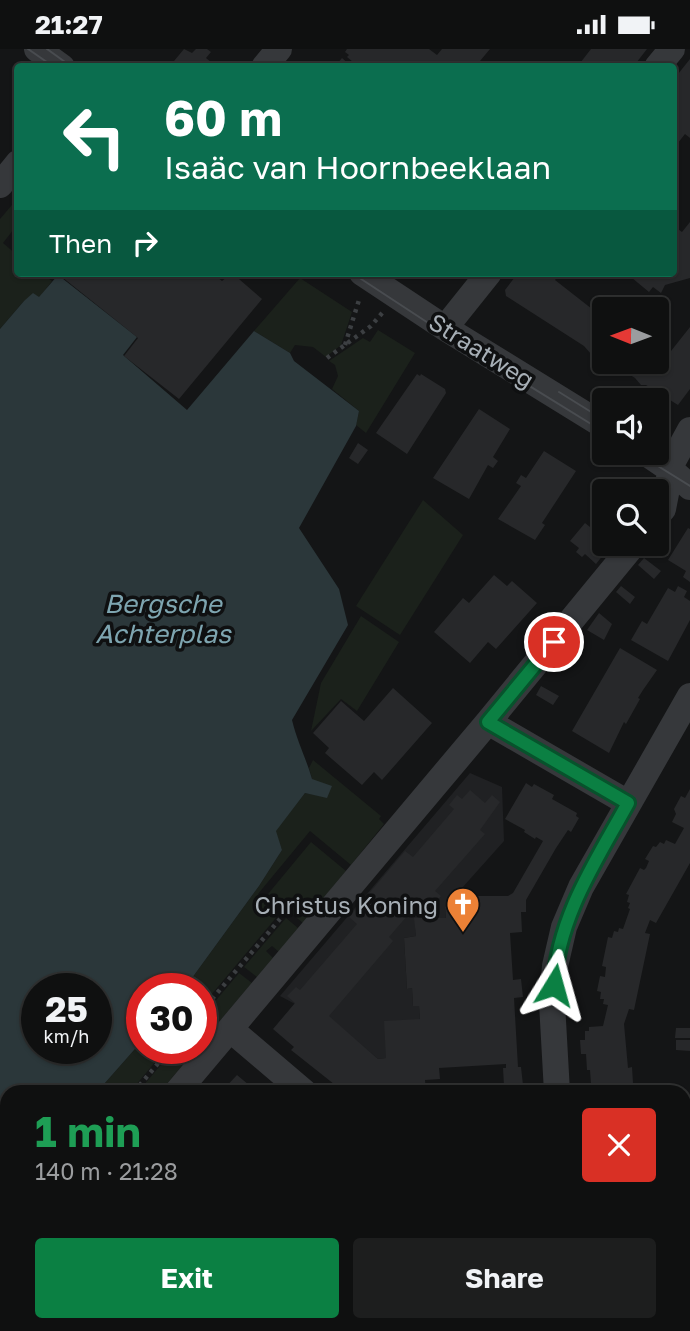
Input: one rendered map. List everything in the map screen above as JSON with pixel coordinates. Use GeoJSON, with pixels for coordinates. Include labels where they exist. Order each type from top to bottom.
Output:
{"type":"FeatureCollection","features":[{"type":"Feature","properties":{"kind":"street"},"geometry":{"type":"LineString","coordinates":[[37,49],[56,63]]}},
{"type":"Feature","properties":{"kind":"street"},"geometry":{"type":"LineString","coordinates":[[267,63],[279,49]]}},
{"type":"Feature","properties":{"kind":"street"},"geometry":{"type":"LineString","coordinates":[[660,63],[672,49]]}},
{"type":"Feature","properties":{"kind":"street"},"geometry":{"type":"LineString","coordinates":[[0,185],[14,168]]}},
{"type":"Feature","properties":{"kind":"street","name":"Straatweg"},"geometry":{"type":"LineString","coordinates":[[368,277],[592,419]]}},
{"type":"Feature","properties":{"kind":"street"},"geometry":{"type":"LineString","coordinates":[[445,328],[486,277]]}},
{"type":"Feature","properties":{"kind":"street"},"geometry":{"type":"LineString","coordinates":[[684,478],[672,463],[690,430]]}},
{"type":"Feature","properties":{"kind":"street"},"geometry":{"type":"LineString","coordinates":[[664,465],[684,478]]}},
{"type":"Feature","properties":{"kind":"street"},"geometry":{"type":"LineString","coordinates":[[669,500],[684,478]]}},
{"type":"Feature","properties":{"kind":"street"},"geometry":{"type":"LineString","coordinates":[[183,1085],[624,556]]}},
{"type":"Feature","properties":{"kind":"street"},"geometry":{"type":"LineString","coordinates":[[557,1085],[552,1003],[555,966],[564,927],[581,887],[690,696]]}},
{"type":"Feature","properties":{"kind":"street"},"geometry":{"type":"LineString","coordinates":[[488,722],[628,803]]}},
{"type":"Feature","properties":{"kind":"street"},"geometry":{"type":"LineString","coordinates":[[230,1029],[296,1085]]}},
{"type":"Feature","properties":{"kind":"path"},"geometry":{"type":"LineString","coordinates":[[345,345],[363,277]]}},
{"type":"Feature","properties":{"kind":"path"},"geometry":{"type":"LineString","coordinates":[[327,358],[371,326],[396,296]]}},
{"type":"Feature","properties":{"kind":"path"},"geometry":{"type":"LineString","coordinates":[[217,993],[280,919]]}},
{"type":"Feature","properties":{"kind":"path"},"geometry":{"type":"LineString","coordinates":[[140,1085],[158,1064]]}},
{"type":"Feature","properties":{"kind":"shaded area"},"geometry":{"type":"Polygon","coordinates":[[[14,203],[14,229],[3,243],[14,252],[14,277],[46,277],[52,281],[39,298],[24,301],[0,329],[0,219],[14,203]]]}},
{"type":"Feature","properties":{"kind":"shaded area"},"geometry":{"type":"Polygon","coordinates":[[[300,278],[352,312],[341,345],[326,357],[313,347],[295,345],[290,353],[254,331],[300,278]]]}},
{"type":"Feature","properties":{"kind":"shaded area"},"geometry":{"type":"Polygon","coordinates":[[[378,330],[415,353],[366,433],[356,425],[359,411],[332,389],[338,376],[335,365],[329,361],[363,338],[370,342],[378,330]]]}},
{"type":"Feature","properties":{"kind":"shaded area"},"geometry":{"type":"Polygon","coordinates":[[[423,500],[463,535],[400,635],[356,606],[423,500]]]}},
{"type":"Feature","properties":{"kind":"shaded area"},"geometry":{"type":"Polygon","coordinates":[[[361,616],[399,642],[357,711],[341,699],[311,731],[321,683],[361,616]]]}},
{"type":"Feature","properties":{"kind":"shaded area"},"geometry":{"type":"Polygon","coordinates":[[[313,760],[381,816],[379,819],[384,824],[351,865],[310,831],[258,894],[280,913],[217,988],[217,973],[196,973],[282,850],[275,831],[305,793],[327,797],[312,779],[309,768],[313,760]]]}},
{"type":"Feature","properties":{"kind":"shaded area"},"geometry":{"type":"Polygon","coordinates":[[[470,773],[502,787],[504,841],[445,907],[446,918],[415,918],[416,936],[404,938],[407,989],[412,988],[413,1006],[419,1006],[420,1019],[386,1058],[378,1059],[329,1017],[312,1013],[280,996],[470,773]]]}},
{"type":"Feature","properties":{"kind":"shaded area"},"geometry":{"type":"Polygon","coordinates":[[[311,842],[346,871],[303,923],[268,894],[311,842]]]}},
{"type":"Feature","properties":{"kind":"shaded area"},"geometry":{"type":"Polygon","coordinates":[[[286,918],[298,928],[279,952],[272,946],[266,951],[273,958],[257,977],[244,967],[286,918]]]}},
{"type":"Feature","properties":{"kind":"shaded area"},"geometry":{"type":"Polygon","coordinates":[[[239,973],[252,983],[217,1024],[217,999],[239,973]]]}},
{"type":"Feature","properties":{"kind":"shaded area"},"geometry":{"type":"Polygon","coordinates":[[[126,1059],[126,1064],[154,1064],[136,1085],[103,1085],[126,1059]]]}},
{"type":"Feature","properties":{"kind":"shaded area"},"geometry":{"type":"Polygon","coordinates":[[[162,1064],[184,1064],[166,1085],[144,1085],[162,1064]]]}},
{"type":"Feature","properties":{"kind":"water","name":"Bergsche Achterplas"},"geometry":{"type":"Polygon","coordinates":[[[56,277],[61,277],[137,337],[123,355],[187,410],[254,331],[290,353],[294,361],[359,411],[356,426],[299,528],[339,589],[348,625],[292,720],[312,779],[332,786],[327,798],[305,793],[276,831],[282,850],[196,973],[126,973],[126,1059],[103,1085],[0,1085],[0,329],[33,293],[39,297],[56,277]]]}},
{"type":"Feature","properties":{"kind":"building"},"geometry":{"type":"Polygon","coordinates":[[[184,49],[192,53],[196,49],[207,49],[211,52],[206,58],[212,63],[172,63],[184,49]]]}},
{"type":"Feature","properties":{"kind":"building"},"geometry":{"type":"Polygon","coordinates":[[[347,49],[429,49],[437,55],[442,49],[490,49],[478,63],[356,63],[357,61],[353,62],[347,57],[349,55],[345,52],[347,49]]]}},
{"type":"Feature","properties":{"kind":"building"},"geometry":{"type":"Polygon","coordinates":[[[591,49],[647,49],[636,63],[580,63],[591,49]]]}},
{"type":"Feature","properties":{"kind":"building"},"geometry":{"type":"Polygon","coordinates":[[[690,59],[690,138],[685,134],[677,144],[677,75],[690,59]]]}},
{"type":"Feature","properties":{"kind":"building"},"geometry":{"type":"Polygon","coordinates":[[[690,222],[690,278],[665,285],[661,293],[653,287],[649,292],[631,277],[677,277],[677,228],[682,232],[690,222]]]}},
{"type":"Feature","properties":{"kind":"building"},"geometry":{"type":"Polygon","coordinates":[[[62,277],[217,277],[222,281],[227,277],[237,277],[262,299],[179,399],[124,356],[138,338],[62,277]]]}},
{"type":"Feature","properties":{"kind":"building"},"geometry":{"type":"Polygon","coordinates":[[[515,277],[557,277],[555,280],[592,309],[592,354],[584,346],[506,296],[505,290],[515,277]]]}},
{"type":"Feature","properties":{"kind":"building"},"geometry":{"type":"Polygon","coordinates":[[[690,327],[690,389],[678,405],[669,399],[669,388],[641,385],[630,375],[668,375],[669,350],[671,351],[690,327]]]}},
{"type":"Feature","properties":{"kind":"building"},"geometry":{"type":"Polygon","coordinates":[[[417,374],[445,389],[446,393],[407,454],[376,433],[417,374]]]}},
{"type":"Feature","properties":{"kind":"building"},"geometry":{"type":"Polygon","coordinates":[[[479,409],[510,429],[493,457],[498,461],[493,468],[488,465],[469,499],[433,478],[479,409]]]}},
{"type":"Feature","properties":{"kind":"building"},"geometry":{"type":"Polygon","coordinates":[[[358,443],[368,450],[358,464],[349,458],[358,443]]]}},
{"type":"Feature","properties":{"kind":"building"},"geometry":{"type":"Polygon","coordinates":[[[544,451],[576,471],[542,523],[545,525],[535,540],[498,519],[521,486],[516,483],[521,475],[526,478],[544,451]]]}},
{"type":"Feature","properties":{"kind":"building"},"geometry":{"type":"Polygon","coordinates":[[[585,523],[592,529],[592,556],[602,556],[596,564],[585,554],[582,557],[576,552],[579,548],[570,541],[585,523]]]}},
{"type":"Feature","properties":{"kind":"building"},"geometry":{"type":"Polygon","coordinates":[[[688,528],[690,582],[683,577],[686,571],[668,560],[688,528]]]}},
{"type":"Feature","properties":{"kind":"building"},"geometry":{"type":"Polygon","coordinates":[[[644,558],[661,571],[654,579],[638,565],[644,558]]]}},
{"type":"Feature","properties":{"kind":"building"},"geometry":{"type":"Polygon","coordinates":[[[494,575],[507,586],[512,581],[537,603],[496,649],[488,642],[470,663],[434,632],[463,598],[469,603],[494,575]]]}},
{"type":"Feature","properties":{"kind":"building"},"geometry":{"type":"Polygon","coordinates":[[[621,586],[635,597],[630,604],[616,592],[621,586]]]}},
{"type":"Feature","properties":{"kind":"building"},"geometry":{"type":"Polygon","coordinates":[[[678,586],[687,591],[684,597],[690,601],[690,620],[668,661],[631,640],[642,621],[647,624],[668,588],[675,592],[678,586]]]}},
{"type":"Feature","properties":{"kind":"building"},"geometry":{"type":"Polygon","coordinates":[[[599,613],[612,624],[604,640],[587,630],[599,613]]]}},
{"type":"Feature","properties":{"kind":"building"},"geometry":{"type":"Polygon","coordinates":[[[571,647],[579,652],[564,671],[557,666],[571,647]]]}},
{"type":"Feature","properties":{"kind":"building"},"geometry":{"type":"Polygon","coordinates":[[[620,648],[657,670],[638,698],[640,699],[626,724],[624,722],[609,753],[572,731],[620,648]]]}},
{"type":"Feature","properties":{"kind":"building"},"geometry":{"type":"Polygon","coordinates":[[[541,686],[559,696],[553,705],[536,695],[541,686]]]}},
{"type":"Feature","properties":{"kind":"building"},"geometry":{"type":"Polygon","coordinates":[[[393,688],[432,723],[382,780],[374,772],[362,785],[325,753],[329,748],[313,733],[341,701],[364,721],[393,688]]]}},
{"type":"Feature","properties":{"kind":"building"},"geometry":{"type":"Polygon","coordinates":[[[526,783],[532,787],[534,784],[554,795],[552,799],[577,813],[579,818],[571,832],[568,830],[556,848],[526,900],[526,912],[521,912],[522,932],[510,933],[513,980],[521,979],[523,997],[514,998],[518,1067],[521,1067],[523,1085],[504,1085],[503,1068],[506,1068],[506,1064],[439,1068],[440,1079],[425,1080],[425,1085],[335,1085],[291,1050],[294,1047],[273,1029],[295,1003],[287,996],[296,987],[300,990],[357,924],[349,917],[405,851],[413,857],[454,809],[449,805],[457,795],[462,799],[470,790],[485,803],[492,795],[500,802],[480,830],[485,834],[435,891],[441,896],[427,912],[420,913],[414,908],[389,937],[393,941],[329,1016],[378,1059],[386,1058],[384,1021],[420,1019],[419,1006],[413,1006],[412,988],[407,989],[404,938],[416,936],[414,918],[446,918],[445,907],[454,897],[467,897],[475,906],[474,896],[508,896],[513,893],[543,841],[536,837],[535,839],[505,819],[526,783]]]}},
{"type":"Feature","properties":{"kind":"building"},"geometry":{"type":"Polygon","coordinates":[[[690,789],[690,863],[656,923],[650,920],[645,933],[650,934],[634,1010],[629,1009],[624,1024],[628,1068],[632,1067],[633,1083],[588,1085],[591,1084],[590,1070],[587,1070],[586,1054],[581,1054],[580,1040],[585,1040],[585,1031],[589,1031],[589,1027],[603,1026],[608,1005],[603,1004],[604,999],[600,999],[601,992],[597,991],[600,976],[605,977],[606,967],[602,966],[608,937],[612,938],[614,931],[618,932],[619,928],[623,929],[630,909],[630,903],[627,902],[629,895],[626,894],[640,868],[646,868],[649,861],[645,859],[653,846],[656,847],[660,842],[664,844],[666,840],[675,844],[684,828],[672,822],[676,814],[674,809],[681,796],[685,798],[690,789]]]}},
{"type":"Feature","properties":{"kind":"building"},"geometry":{"type":"Polygon","coordinates":[[[676,1028],[690,1028],[690,1038],[675,1038],[676,1028]]]}},
{"type":"Feature","properties":{"kind":"building"},"geometry":{"type":"Polygon","coordinates":[[[676,1040],[690,1040],[690,1051],[676,1050],[676,1040]]]}},
{"type":"Feature","properties":{"kind":"building"},"geometry":{"type":"Polygon","coordinates":[[[237,1075],[249,1085],[228,1085],[237,1075]]]}},
{"type":"Feature","properties":{"kind":"tram line"},"geometry":{"type":"LineString","coordinates":[[28,49],[48,63]]}},
{"type":"Feature","properties":{"kind":"tram line"},"geometry":{"type":"LineString","coordinates":[[47,49],[66,63]]}},
{"type":"Feature","properties":{"kind":"tram line"},"geometry":{"type":"LineString","coordinates":[[358,277],[592,425]]}},
{"type":"Feature","properties":{"kind":"tram line"},"geometry":{"type":"LineString","coordinates":[[559,392],[592,413]]}},
{"type":"Feature","properties":{"kind":"tram line"},"geometry":{"type":"LineString","coordinates":[[656,465],[690,486]]}},
{"type":"Feature","properties":{"kind":"place","name":"Christus Koning"},"geometry":{"type":"Point","coordinates":[463,934]}},
{"type":"Feature","properties":{"kind":"route"},"geometry":{"type":"LineString","coordinates":[[554,642],[488,722],[628,803],[581,887],[564,927],[555,966],[554,985]]}}]}
